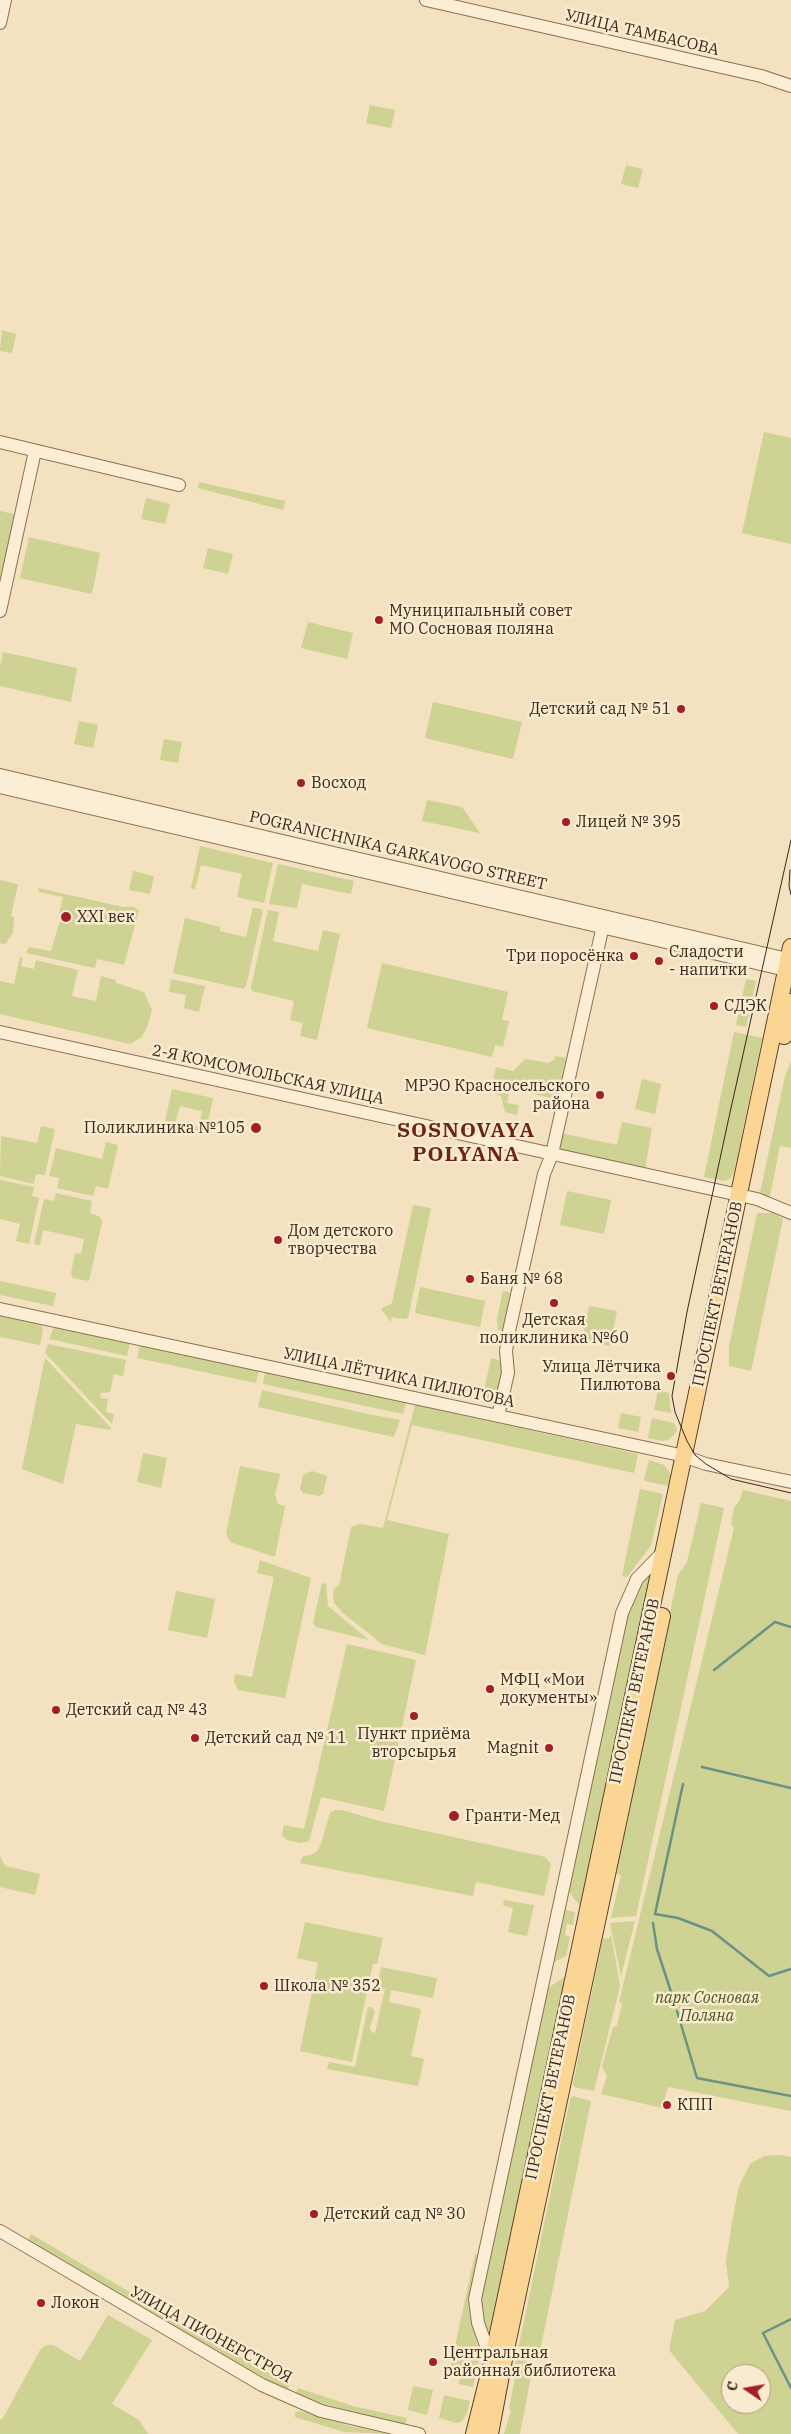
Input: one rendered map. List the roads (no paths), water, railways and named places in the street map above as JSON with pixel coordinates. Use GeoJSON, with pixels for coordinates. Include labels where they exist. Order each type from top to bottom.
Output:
{"type":"FeatureCollection","features":[{"type":"Feature","properties":{"kind":"main road","name":"ПРОСПЕКТ ВЕТЕРАНОВ"},"geometry":{"type":"LineString","coordinates":[[490,2434],[744,1197],[790,961]]}},
{"type":"Feature","properties":{"kind":"main road","name":"ПРОСПЕКТ ВЕТЕРАНОВ"},"geometry":{"type":"LineString","coordinates":[[744,1197],[791,1002]]}},
{"type":"Feature","properties":{"kind":"main road","name":"ПРОСПЕКТ ВЕТЕРАНОВ"},"geometry":{"type":"LineString","coordinates":[[474,2434],[492,2362],[664,1550],[689,1459]]}},
{"type":"Feature","properties":{"kind":"street"},"geometry":{"type":"LineString","coordinates":[[0,23],[6,0]]}},
{"type":"Feature","properties":{"kind":"street","name":"УЛИЦА ТАМБАСОВА"},"geometry":{"type":"LineString","coordinates":[[426,0],[754,75],[791,86]]}},
{"type":"Feature","properties":{"kind":"street"},"geometry":{"type":"LineString","coordinates":[[0,442],[179,485]]}},
{"type":"Feature","properties":{"kind":"street"},"geometry":{"type":"LineString","coordinates":[[0,611],[35,451]]}},
{"type":"Feature","properties":{"kind":"street","name":"POGRANICHNIKA GARKAVOGO STREET"},"geometry":{"type":"LineString","coordinates":[[0,775],[604,922]]}},
{"type":"Feature","properties":{"kind":"street","name":"POGRANICHNIKA GARKAVOGO STREET"},"geometry":{"type":"LineString","coordinates":[[0,787],[604,922],[790,961]]}},
{"type":"Feature","properties":{"kind":"street"},"geometry":{"type":"LineString","coordinates":[[498,1416],[508,1373],[507,1344],[544,1174],[552,1154],[604,922]]}},
{"type":"Feature","properties":{"kind":"street","name":"2-Я КОМСОМОЛЬСКАЯ УЛИЦА"},"geometry":{"type":"LineString","coordinates":[[0,1032],[768,1202],[791,1213]]}},
{"type":"Feature","properties":{"kind":"street","name":"УЛИЦА ЛЁТЧИКА ПИЛЮТОВА"},"geometry":{"type":"LineString","coordinates":[[0,1309],[498,1416],[791,1482]]}},
{"type":"Feature","properties":{"kind":"street"},"geometry":{"type":"LineString","coordinates":[[492,2362],[478,2323],[475,2299],[622,1613],[637,1579],[664,1550]]}},
{"type":"Feature","properties":{"kind":"street","name":"УЛИЦА ПИОНЕРСТРОЯ"},"geometry":{"type":"LineString","coordinates":[[0,2231],[262,2385],[321,2411],[419,2434]]}},
{"type":"Feature","properties":{"kind":"waterway"},"geometry":{"type":"LineString","coordinates":[[714,1670],[775,1622],[791,1627]]}},
{"type":"Feature","properties":{"kind":"waterway"},"geometry":{"type":"LineString","coordinates":[[702,1767],[791,1788]]}},
{"type":"Feature","properties":{"kind":"waterway"},"geometry":{"type":"LineString","coordinates":[[683,1784],[655,1914],[678,1918],[712,1931],[769,1976],[791,1969]]}},
{"type":"Feature","properties":{"kind":"waterway"},"geometry":{"type":"LineString","coordinates":[[653,1923],[657,1949],[674,2001]]}},
{"type":"Feature","properties":{"kind":"waterway"},"geometry":{"type":"LineString","coordinates":[[677,2011],[697,2078],[791,2096]]}},
{"type":"Feature","properties":{"kind":"waterway"},"geometry":{"type":"LineString","coordinates":[[791,2319],[763,2333],[791,2388]]}},
{"type":"Feature","properties":{"kind":"tram line"},"geometry":{"type":"LineString","coordinates":[[791,840],[687,1312],[672,1396],[675,1412],[687,1441],[695,1455],[706,1464],[731,1479],[791,1493]]}},
{"type":"Feature","properties":{"kind":"tram line"},"geometry":{"type":"LineString","coordinates":[[790,870],[789,886],[791,895]]}},
{"type":"Feature","properties":{"kind":"place","name":"Муниципальный совет МО Сосновая поляна"},"geometry":{"type":"Point","coordinates":[379,620]}},
{"type":"Feature","properties":{"kind":"place","name":"Детский сад № 51"},"geometry":{"type":"Point","coordinates":[681,709]}},
{"type":"Feature","properties":{"kind":"place","name":"Восход"},"geometry":{"type":"Point","coordinates":[301,783]}},
{"type":"Feature","properties":{"kind":"place","name":"Лицей № 395"},"geometry":{"type":"Point","coordinates":[566,822]}},
{"type":"Feature","properties":{"kind":"place","name":"XXI век"},"geometry":{"type":"Point","coordinates":[66,917]}},
{"type":"Feature","properties":{"kind":"place","name":"Три поросёнка"},"geometry":{"type":"Point","coordinates":[634,956]}},
{"type":"Feature","properties":{"kind":"place","name":"Сладости - напитки"},"geometry":{"type":"Point","coordinates":[659,961]}},
{"type":"Feature","properties":{"kind":"place","name":"СДЭК"},"geometry":{"type":"Point","coordinates":[714,1006]}},
{"type":"Feature","properties":{"kind":"place","name":"МРЭО Красносельского района"},"geometry":{"type":"Point","coordinates":[600,1095]}},
{"type":"Feature","properties":{"kind":"place","name":"Поликлиника №105"},"geometry":{"type":"Point","coordinates":[256,1128]}},
{"type":"Feature","properties":{"kind":"place","name":"Дом детского творчества"},"geometry":{"type":"Point","coordinates":[278,1240]}},
{"type":"Feature","properties":{"kind":"place","name":"Баня № 68"},"geometry":{"type":"Point","coordinates":[470,1279]}},
{"type":"Feature","properties":{"kind":"place","name":"Детская поликлиника №60"},"geometry":{"type":"Point","coordinates":[554,1303]}},
{"type":"Feature","properties":{"kind":"place","name":"Улица Лётчика Пилютова"},"geometry":{"type":"Point","coordinates":[671,1376]}},
{"type":"Feature","properties":{"kind":"place","name":"МФЦ «Мои документы»"},"geometry":{"type":"Point","coordinates":[490,1689]}},
{"type":"Feature","properties":{"kind":"place","name":"Детский сад № 43"},"geometry":{"type":"Point","coordinates":[56,1710]}},
{"type":"Feature","properties":{"kind":"place","name":"Пункт приёма вторсырья"},"geometry":{"type":"Point","coordinates":[414,1716]}},
{"type":"Feature","properties":{"kind":"place","name":"Детский сад № 11"},"geometry":{"type":"Point","coordinates":[195,1738]}},
{"type":"Feature","properties":{"kind":"place","name":"Magnit"},"geometry":{"type":"Point","coordinates":[549,1748]}},
{"type":"Feature","properties":{"kind":"place","name":"Гранти-Мед"},"geometry":{"type":"Point","coordinates":[454,1816]}},
{"type":"Feature","properties":{"kind":"place","name":"Школа № 352"},"geometry":{"type":"Point","coordinates":[264,1986]}},
{"type":"Feature","properties":{"kind":"place","name":"КПП"},"geometry":{"type":"Point","coordinates":[667,2105]}},
{"type":"Feature","properties":{"kind":"place","name":"Детский сад № 30"},"geometry":{"type":"Point","coordinates":[314,2214]}},
{"type":"Feature","properties":{"kind":"place","name":"Локон"},"geometry":{"type":"Point","coordinates":[41,2303]}},
{"type":"Feature","properties":{"kind":"place","name":"Центральная районная библиотека"},"geometry":{"type":"Point","coordinates":[433,2362]}},
{"type":"Feature","properties":{"kind":"district","name":"SOSNOVAYA POLYANA"},"geometry":{"type":"Point","coordinates":[466,1143]}},
{"type":"Feature","properties":{"kind":"park label","name":"парк Сосновая Поляна"},"geometry":{"type":"Point","coordinates":[707,2007]}}]}
